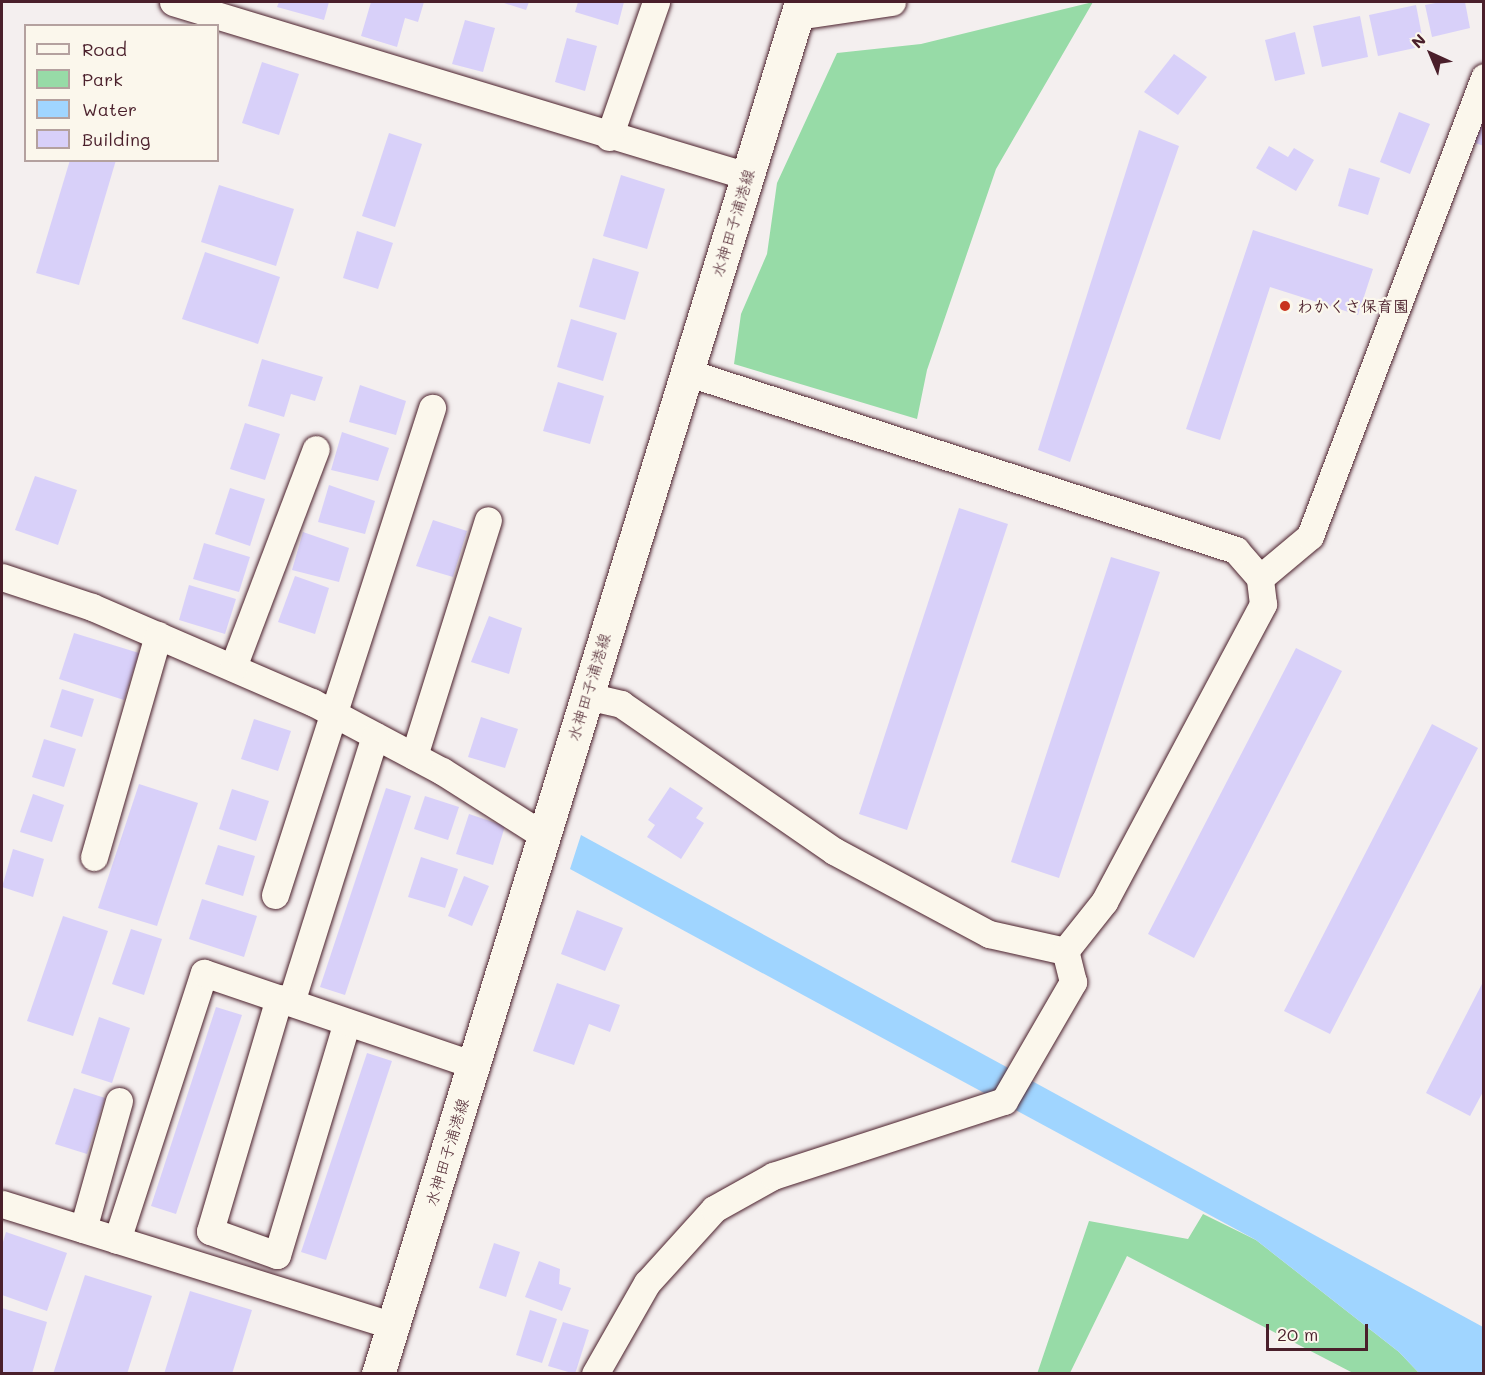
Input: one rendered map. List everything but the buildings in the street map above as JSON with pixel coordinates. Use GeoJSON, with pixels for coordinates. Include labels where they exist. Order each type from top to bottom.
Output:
{"type":"FeatureCollection","features":[{"type":"Feature","properties":{"kind":"main road","name":"水神田子浦港線"},"geometry":{"type":"LineString","coordinates":[[378,1374],[799,9]]}},
{"type":"Feature","properties":{"kind":"street"},"geometry":{"type":"LineString","coordinates":[[173,2],[609,137],[747,176]]}},
{"type":"Feature","properties":{"kind":"street"},"geometry":{"type":"LineString","coordinates":[[609,137],[656,2]]}},
{"type":"Feature","properties":{"kind":"street"},"geometry":{"type":"LineString","coordinates":[[799,9],[892,2]]}},
{"type":"Feature","properties":{"kind":"street"},"geometry":{"type":"LineString","coordinates":[[1260,578],[1310,536],[1484,77]]}},
{"type":"Feature","properties":{"kind":"street"},"geometry":{"type":"LineString","coordinates":[[686,372],[1236,550],[1260,578],[1263,604],[1104,902],[1065,951]]}},
{"type":"Feature","properties":{"kind":"street"},"geometry":{"type":"LineString","coordinates":[[275,895],[432,408]]}},
{"type":"Feature","properties":{"kind":"street"},"geometry":{"type":"LineString","coordinates":[[232,667],[316,449]]}},
{"type":"Feature","properties":{"kind":"street"},"geometry":{"type":"LineString","coordinates":[[414,756],[488,520]]}},
{"type":"Feature","properties":{"kind":"street"},"geometry":{"type":"LineString","coordinates":[[2,577],[158,634],[335,714],[503,807],[543,835]]}},
{"type":"Feature","properties":{"kind":"street"},"geometry":{"type":"LineString","coordinates":[[94,857],[158,634]]}},
{"type":"Feature","properties":{"kind":"street"},"geometry":{"type":"LineString","coordinates":[[587,696],[621,704],[834,851],[989,934],[1065,951]]}},
{"type":"Feature","properties":{"kind":"street"},"geometry":{"type":"LineString","coordinates":[[347,1022],[277,1254],[210,1231],[285,1000],[375,736]]}},
{"type":"Feature","properties":{"kind":"street"},"geometry":{"type":"LineString","coordinates":[[595,1374],[647,1283],[714,1209],[773,1176],[1004,1101],[1022,1075],[1073,982],[1065,951]]}},
{"type":"Feature","properties":{"kind":"street"},"geometry":{"type":"LineString","coordinates":[[117,1240],[204,973],[474,1065]]}},
{"type":"Feature","properties":{"kind":"street"},"geometry":{"type":"LineString","coordinates":[[83,1229],[119,1101]]}},
{"type":"Feature","properties":{"kind":"street"},"geometry":{"type":"LineString","coordinates":[[2,1204],[393,1326]]}},
{"type":"Feature","properties":{"kind":"green space"},"geometry":{"type":"Polygon","coordinates":[[[1093,2],[996,169],[927,370],[917,419],[734,364],[741,314],[767,254],[777,183],[837,53],[921,44],[1093,2]]]}},
{"type":"Feature","properties":{"kind":"green space"},"geometry":{"type":"Polygon","coordinates":[[[1203,1214],[1256,1240],[1399,1352],[1419,1373],[1353,1373],[1127,1256],[1070,1373],[1037,1374],[1089,1221],[1188,1239],[1203,1214]]]}},
{"type":"Feature","properties":{"kind":"water"},"geometry":{"type":"Polygon","coordinates":[[[581,835],[1483,1327],[1483,1373],[1419,1373],[1399,1352],[1256,1240],[570,869],[581,835]]]}},
{"type":"Feature","properties":{"kind":"place","name":"わかくさ保育園"},"geometry":{"type":"Point","coordinates":[1285,306]}}]}
